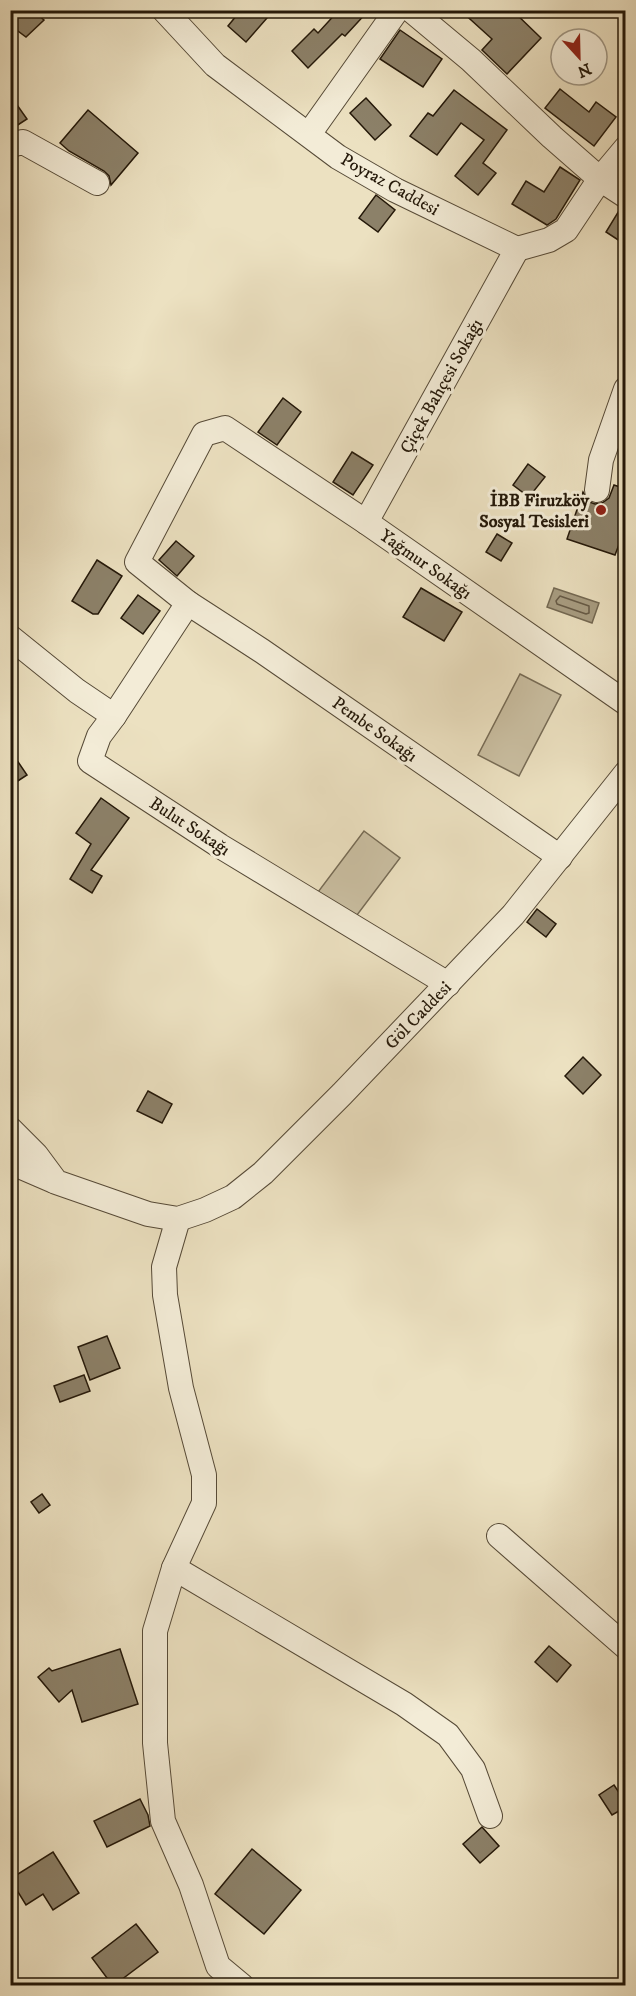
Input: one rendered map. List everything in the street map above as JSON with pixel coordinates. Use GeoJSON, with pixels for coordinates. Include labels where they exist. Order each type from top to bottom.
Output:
{"type":"FeatureCollection","features":[{"type":"Feature","properties":{"kind":"street","name":"Poyraz Caddesi"},"geometry":{"type":"LineString","coordinates":[[164,10],[215,65],[338,156],[395,190],[517,249]]}},
{"type":"Feature","properties":{"kind":"street"},"geometry":{"type":"LineString","coordinates":[[309,134],[397,10]]}},
{"type":"Feature","properties":{"kind":"street"},"geometry":{"type":"LineString","coordinates":[[411,10],[471,60],[600,179],[626,195]]}},
{"type":"Feature","properties":{"kind":"street"},"geometry":{"type":"LineString","coordinates":[[10,145],[23,142],[97,183]]}},
{"type":"Feature","properties":{"kind":"street"},"geometry":{"type":"LineString","coordinates":[[517,249],[549,240],[566,230],[600,179],[626,148]]}},
{"type":"Feature","properties":{"kind":"street","name":"Çiçek Bahçesi Sokağı"},"geometry":{"type":"LineString","coordinates":[[366,522],[517,249]]}},
{"type":"Feature","properties":{"kind":"street"},"geometry":{"type":"LineString","coordinates":[[597,490],[602,460],[626,389]]}},
{"type":"Feature","properties":{"kind":"street","name":"Yağmur Sokağı"},"geometry":{"type":"LineString","coordinates":[[137,562],[204,434],[225,428],[366,522],[626,703]]}},
{"type":"Feature","properties":{"kind":"street","name":"Pembe Sokağı"},"geometry":{"type":"LineString","coordinates":[[137,562],[188,603],[262,651],[560,857]]}},
{"type":"Feature","properties":{"kind":"street"},"geometry":{"type":"LineString","coordinates":[[10,637],[77,691],[114,716],[188,603]]}},
{"type":"Feature","properties":{"kind":"street","name":"Bulut Sokağı"},"geometry":{"type":"LineString","coordinates":[[114,716],[99,736],[90,761],[220,846],[448,984]]}},
{"type":"Feature","properties":{"kind":"street","name":"Göl Caddesi"},"geometry":{"type":"LineString","coordinates":[[178,1219],[233,1197],[263,1173],[513,915],[626,773]]}},
{"type":"Feature","properties":{"kind":"street"},"geometry":{"type":"LineString","coordinates":[[10,1129],[36,1155],[56,1182]]}},
{"type":"Feature","properties":{"kind":"street"},"geometry":{"type":"LineString","coordinates":[[10,1161],[56,1182],[148,1214],[178,1219],[164,1267],[165,1295],[181,1388],[204,1475],[204,1503],[174,1568],[154,1631],[155,1743],[164,1821],[191,1885],[218,1966],[242,1986]]}},
{"type":"Feature","properties":{"kind":"street"},"geometry":{"type":"LineString","coordinates":[[499,1536],[626,1647]]}},
{"type":"Feature","properties":{"kind":"street"},"geometry":{"type":"LineString","coordinates":[[174,1568],[404,1704],[448,1735],[473,1768],[490,1816]]}},
{"type":"Feature","properties":{"kind":"shaded area"},"geometry":{"type":"Polygon","coordinates":[[[520,674],[561,695],[519,776],[478,755],[520,674]]]}},
{"type":"Feature","properties":{"kind":"shaded area"},"geometry":{"type":"Polygon","coordinates":[[[364,831],[400,858],[354,919],[318,892],[364,831]]]}},
{"type":"Feature","properties":{"kind":"water"},"geometry":{"type":"Polygon","coordinates":[[[554,588],[599,603],[592,623],[547,607],[554,588]]]}},
{"type":"Feature","properties":{"kind":"building"},"geometry":{"type":"Polygon","coordinates":[[[16,10],[32,10],[44,20],[26,37],[10,25],[10,16],[16,10]]]}},
{"type":"Feature","properties":{"kind":"building"},"geometry":{"type":"Polygon","coordinates":[[[241,10],[274,10],[246,42],[228,26],[241,10]]]}},
{"type":"Feature","properties":{"kind":"building"},"geometry":{"type":"Polygon","coordinates":[[[339,10],[369,10],[345,36],[342,34],[308,68],[292,51],[314,29],[318,33],[339,10]]]}},
{"type":"Feature","properties":{"kind":"building"},"geometry":{"type":"Polygon","coordinates":[[[460,10],[512,10],[541,38],[507,74],[482,50],[492,39],[460,10]]]}},
{"type":"Feature","properties":{"kind":"building"},"geometry":{"type":"Polygon","coordinates":[[[400,30],[442,59],[423,87],[380,59],[400,30]]]}},
{"type":"Feature","properties":{"kind":"building"},"geometry":{"type":"Polygon","coordinates":[[[560,89],[589,112],[596,102],[616,117],[594,146],[545,108],[560,89]]]}},
{"type":"Feature","properties":{"kind":"building"},"geometry":{"type":"Polygon","coordinates":[[[454,90],[507,130],[483,163],[496,173],[478,195],[455,176],[484,140],[461,123],[437,155],[410,136],[428,113],[433,116],[454,90]]]}},
{"type":"Feature","properties":{"kind":"building"},"geometry":{"type":"Polygon","coordinates":[[[10,95],[27,119],[10,130],[10,95]]]}},
{"type":"Feature","properties":{"kind":"building"},"geometry":{"type":"Polygon","coordinates":[[[366,98],[391,125],[375,140],[350,113],[366,98]]]}},
{"type":"Feature","properties":{"kind":"building"},"geometry":{"type":"Polygon","coordinates":[[[88,110],[138,153],[111,185],[109,176],[104,171],[69,151],[60,143],[88,110]]]}},
{"type":"Feature","properties":{"kind":"building"},"geometry":{"type":"Polygon","coordinates":[[[560,167],[580,180],[556,219],[547,225],[512,204],[526,181],[544,192],[560,167]]]}},
{"type":"Feature","properties":{"kind":"building"},"geometry":{"type":"Polygon","coordinates":[[[376,195],[395,210],[378,232],[359,218],[376,195]]]}},
{"type":"Feature","properties":{"kind":"building"},"geometry":{"type":"Polygon","coordinates":[[[620,209],[626,210],[626,245],[606,232],[620,209]]]}},
{"type":"Feature","properties":{"kind":"building"},"geometry":{"type":"Polygon","coordinates":[[[283,398],[301,412],[277,445],[258,432],[283,398]]]}},
{"type":"Feature","properties":{"kind":"building"},"geometry":{"type":"Polygon","coordinates":[[[352,452],[373,465],[353,495],[333,482],[352,452]]]}},
{"type":"Feature","properties":{"kind":"building"},"geometry":{"type":"Polygon","coordinates":[[[528,464],[545,477],[529,497],[513,485],[528,464]]]}},
{"type":"Feature","properties":{"kind":"building","name":"İBB Firuzköy Sosyal Tesisleri"},"geometry":{"type":"Polygon","coordinates":[[[614,485],[626,489],[626,526],[615,555],[567,539],[583,492],[589,502],[602,503],[609,498],[614,485]]]}},
{"type":"Feature","properties":{"kind":"building"},"geometry":{"type":"Polygon","coordinates":[[[497,534],[512,543],[501,561],[486,552],[497,534]]]}},
{"type":"Feature","properties":{"kind":"building"},"geometry":{"type":"Polygon","coordinates":[[[176,541],[194,556],[177,576],[159,560],[176,541]]]}},
{"type":"Feature","properties":{"kind":"building"},"geometry":{"type":"Polygon","coordinates":[[[97,560],[122,576],[98,614],[93,614],[72,601],[97,560]]]}},
{"type":"Feature","properties":{"kind":"building"},"geometry":{"type":"Polygon","coordinates":[[[421,588],[462,612],[444,641],[403,617],[421,588]]]}},
{"type":"Feature","properties":{"kind":"building"},"geometry":{"type":"Polygon","coordinates":[[[138,595],[160,611],[143,634],[121,618],[138,595]]]}},
{"type":"Feature","properties":{"kind":"building"},"geometry":{"type":"Polygon","coordinates":[[[10,750],[27,775],[10,786],[10,750]]]}},
{"type":"Feature","properties":{"kind":"building"},"geometry":{"type":"Polygon","coordinates":[[[101,798],[129,818],[91,870],[102,876],[92,893],[70,879],[91,844],[76,833],[101,798]]]}},
{"type":"Feature","properties":{"kind":"building"},"geometry":{"type":"Polygon","coordinates":[[[537,909],[556,924],[546,937],[527,922],[537,909]]]}},
{"type":"Feature","properties":{"kind":"building"},"geometry":{"type":"Polygon","coordinates":[[[583,1057],[601,1075],[583,1094],[565,1076],[583,1057]]]}},
{"type":"Feature","properties":{"kind":"building"},"geometry":{"type":"Polygon","coordinates":[[[148,1091],[172,1104],[162,1123],[137,1111],[148,1091]]]}},
{"type":"Feature","properties":{"kind":"building"},"geometry":{"type":"Polygon","coordinates":[[[107,1336],[120,1368],[90,1380],[78,1347],[107,1336]]]}},
{"type":"Feature","properties":{"kind":"building"},"geometry":{"type":"Polygon","coordinates":[[[84,1375],[90,1391],[60,1402],[54,1386],[84,1375]]]}},
{"type":"Feature","properties":{"kind":"building"},"geometry":{"type":"Polygon","coordinates":[[[42,1494],[50,1505],[39,1513],[31,1502],[42,1494]]]}},
{"type":"Feature","properties":{"kind":"building"},"geometry":{"type":"Polygon","coordinates":[[[549,1646],[571,1665],[557,1682],[535,1662],[549,1646]]]}},
{"type":"Feature","properties":{"kind":"building"},"geometry":{"type":"Polygon","coordinates":[[[120,1649],[138,1704],[82,1722],[72,1690],[59,1702],[38,1677],[49,1668],[52,1671],[120,1649]]]}},
{"type":"Feature","properties":{"kind":"building"},"geometry":{"type":"Polygon","coordinates":[[[614,1785],[626,1803],[626,1807],[612,1815],[599,1795],[614,1785]]]}},
{"type":"Feature","properties":{"kind":"building"},"geometry":{"type":"Polygon","coordinates":[[[140,1799],[148,1815],[150,1826],[107,1847],[94,1821],[140,1799]]]}},
{"type":"Feature","properties":{"kind":"building"},"geometry":{"type":"Polygon","coordinates":[[[482,1827],[499,1846],[480,1863],[463,1844],[482,1827]]]}},
{"type":"Feature","properties":{"kind":"building"},"geometry":{"type":"Polygon","coordinates":[[[252,1849],[301,1890],[264,1934],[215,1894],[252,1849]]]}},
{"type":"Feature","properties":{"kind":"building"},"geometry":{"type":"Polygon","coordinates":[[[53,1852],[79,1893],[53,1910],[43,1894],[26,1905],[10,1879],[53,1852]]]}},
{"type":"Feature","properties":{"kind":"building"},"geometry":{"type":"Polygon","coordinates":[[[136,1924],[158,1952],[113,1986],[92,1958],[136,1924]]]}},
{"type":"Feature","properties":{"kind":"place","name":"İBB Firuzköy Sosyal Tesisleri"},"geometry":{"type":"Point","coordinates":[601,510]}}]}
